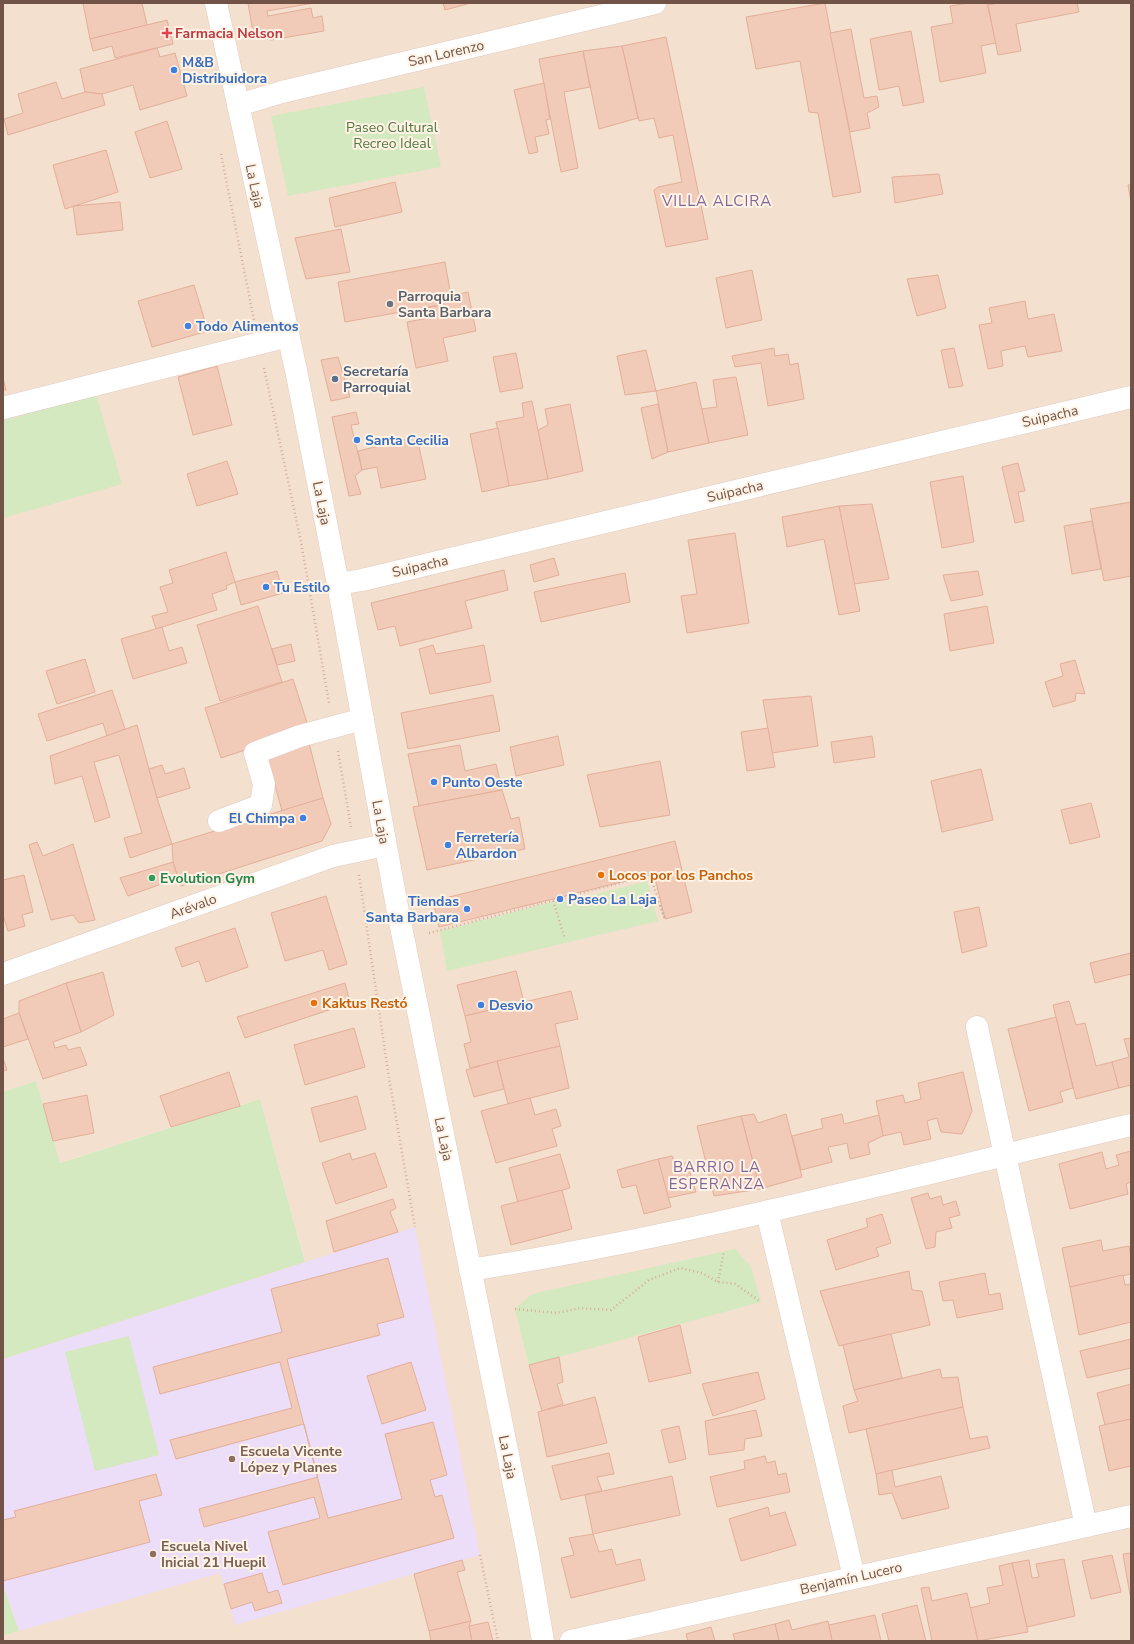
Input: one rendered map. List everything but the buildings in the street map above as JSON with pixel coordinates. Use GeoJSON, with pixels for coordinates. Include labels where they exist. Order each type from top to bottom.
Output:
{"type":"FeatureCollection","features":[{"type":"Feature","properties":{"kind":"street","name":"La Laja"},"geometry":{"type":"LineString","coordinates":[[216,3],[288,336],[338,584],[385,845],[528,1554],[543,1641]]}},
{"type":"Feature","properties":{"kind":"street","name":"San Lorenzo"},"geometry":{"type":"LineString","coordinates":[[238,105],[282,92],[655,3]]}},
{"type":"Feature","properties":{"kind":"street"},"geometry":{"type":"LineString","coordinates":[[3,408],[288,336]]}},
{"type":"Feature","properties":{"kind":"street","name":"Suipacha"},"geometry":{"type":"LineString","coordinates":[[338,584],[362,580],[1131,397]]}},
{"type":"Feature","properties":{"kind":"street"},"geometry":{"type":"LineString","coordinates":[[219,821],[261,805],[264,784],[255,753],[300,736],[363,719]]}},
{"type":"Feature","properties":{"kind":"street","name":"Arévalo"},"geometry":{"type":"LineString","coordinates":[[3,974],[333,856],[385,845]]}},
{"type":"Feature","properties":{"kind":"street"},"geometry":{"type":"LineString","coordinates":[[977,1027],[1086,1526]]}},
{"type":"Feature","properties":{"kind":"street"},"geometry":{"type":"LineString","coordinates":[[470,1270],[528,1261],[767,1212],[1131,1125]]}},
{"type":"Feature","properties":{"kind":"street"},"geometry":{"type":"LineString","coordinates":[[767,1212],[854,1577]]}},
{"type":"Feature","properties":{"kind":"street","name":"Benjamín Lucero"},"geometry":{"type":"LineString","coordinates":[[571,1641],[1131,1516]]}},
{"type":"Feature","properties":{"kind":"path"},"geometry":{"type":"LineString","coordinates":[[220,148],[259,344],[301,542],[355,851],[390,1078],[416,1226]]}},
{"type":"Feature","properties":{"kind":"path"},"geometry":{"type":"LineString","coordinates":[[429,933],[650,875],[665,919],[659,903]]}},
{"type":"Feature","properties":{"kind":"path"},"geometry":{"type":"LineString","coordinates":[[553,901],[565,939]]}},
{"type":"Feature","properties":{"kind":"path"},"geometry":{"type":"LineString","coordinates":[[718,1282],[724,1251]]}},
{"type":"Feature","properties":{"kind":"path"},"geometry":{"type":"LineString","coordinates":[[515,1309],[557,1313],[580,1308],[611,1310],[649,1280],[680,1268],[702,1272],[718,1282],[735,1284],[761,1302]]}},
{"type":"Feature","properties":{"kind":"path"},"geometry":{"type":"LineString","coordinates":[[480,1555],[498,1641]]}},
{"type":"Feature","properties":{"kind":"shaded area"},"geometry":{"type":"Polygon","coordinates":[[[3,3],[1131,3],[1131,1641],[3,1641],[3,1636],[19,1631],[3,1359],[305,1261],[260,1099],[59,1163],[36,1081],[3,1092],[3,3]]]}},
{"type":"Feature","properties":{"kind":"shaded area","name":"Escuela Vicente López y Planes"},"geometry":{"type":"Polygon","coordinates":[[[415,1227],[480,1555],[235,1625],[220,1573],[19,1631],[3,1585],[3,1359],[415,1227]]]}},
{"type":"Feature","properties":{"kind":"green space","name":"Paseo Cultural Recreo Ideal"},"geometry":{"type":"Polygon","coordinates":[[[424,87],[441,167],[288,196],[271,116],[424,87]]]}},
{"type":"Feature","properties":{"kind":"green space"},"geometry":{"type":"Polygon","coordinates":[[[96,394],[122,484],[3,518],[3,421],[96,394]]]}},
{"type":"Feature","properties":{"kind":"green space"},"geometry":{"type":"Polygon","coordinates":[[[647,881],[658,921],[447,971],[440,931],[556,901],[558,905],[647,881]]]}},
{"type":"Feature","properties":{"kind":"green space"},"geometry":{"type":"Polygon","coordinates":[[[36,1081],[60,1163],[260,1099],[305,1262],[3,1359],[3,1092],[36,1081]]]}},
{"type":"Feature","properties":{"kind":"green space"},"geometry":{"type":"Polygon","coordinates":[[[735,1249],[751,1267],[761,1302],[529,1365],[515,1309],[532,1294],[735,1249]]]}},
{"type":"Feature","properties":{"kind":"green space"},"geometry":{"type":"Polygon","coordinates":[[[129,1336],[159,1455],[95,1471],[65,1352],[129,1336]]]}},
{"type":"Feature","properties":{"kind":"green space"},"geometry":{"type":"Polygon","coordinates":[[[3,1585],[19,1631],[3,1636],[3,1585]]]}},
{"type":"Feature","properties":{"kind":"place","name":"Farmacia Nelson"},"geometry":{"type":"Point","coordinates":[167,33]}},
{"type":"Feature","properties":{"kind":"place","name":"M&B Distribuidora"},"geometry":{"type":"Point","coordinates":[174,70]}},
{"type":"Feature","properties":{"kind":"place","name":"Parroquia Santa Barbara"},"geometry":{"type":"Point","coordinates":[390,304]}},
{"type":"Feature","properties":{"kind":"place","name":"Todo Alimentos"},"geometry":{"type":"Point","coordinates":[188,326]}},
{"type":"Feature","properties":{"kind":"place","name":"Secretaría Parroquial"},"geometry":{"type":"Point","coordinates":[335,379]}},
{"type":"Feature","properties":{"kind":"place","name":"Santa Cecilia"},"geometry":{"type":"Point","coordinates":[357,440]}},
{"type":"Feature","properties":{"kind":"place","name":"Tu Estilo"},"geometry":{"type":"Point","coordinates":[266,587]}},
{"type":"Feature","properties":{"kind":"place","name":"Punto Oeste"},"geometry":{"type":"Point","coordinates":[434,782]}},
{"type":"Feature","properties":{"kind":"place","name":"El Chimpa"},"geometry":{"type":"Point","coordinates":[303,818]}},
{"type":"Feature","properties":{"kind":"place","name":"Ferretería Albardon"},"geometry":{"type":"Point","coordinates":[448,845]}},
{"type":"Feature","properties":{"kind":"place","name":"Locos por los Panchos"},"geometry":{"type":"Point","coordinates":[601,875]}},
{"type":"Feature","properties":{"kind":"place","name":"Evolution Gym"},"geometry":{"type":"Point","coordinates":[152,878]}},
{"type":"Feature","properties":{"kind":"place","name":"Paseo La Laja"},"geometry":{"type":"Point","coordinates":[560,899]}},
{"type":"Feature","properties":{"kind":"place","name":"Tiendas Santa Barbara"},"geometry":{"type":"Point","coordinates":[467,909]}},
{"type":"Feature","properties":{"kind":"place","name":"Kaktus Restó"},"geometry":{"type":"Point","coordinates":[314,1003]}},
{"type":"Feature","properties":{"kind":"place","name":"Desvio"},"geometry":{"type":"Point","coordinates":[481,1005]}},
{"type":"Feature","properties":{"kind":"place","name":"Escuela Vicente López y Planes"},"geometry":{"type":"Point","coordinates":[232,1459]}},
{"type":"Feature","properties":{"kind":"place","name":"Escuela Nivel Inicial 21 Huepil"},"geometry":{"type":"Point","coordinates":[153,1554]}},
{"type":"Feature","properties":{"kind":"district","name":"VILLA ALCIRA"},"geometry":{"type":"Point","coordinates":[717,201]}},
{"type":"Feature","properties":{"kind":"district","name":"BARRIO LA ESPERANZA"},"geometry":{"type":"Point","coordinates":[717,1176]}}]}
